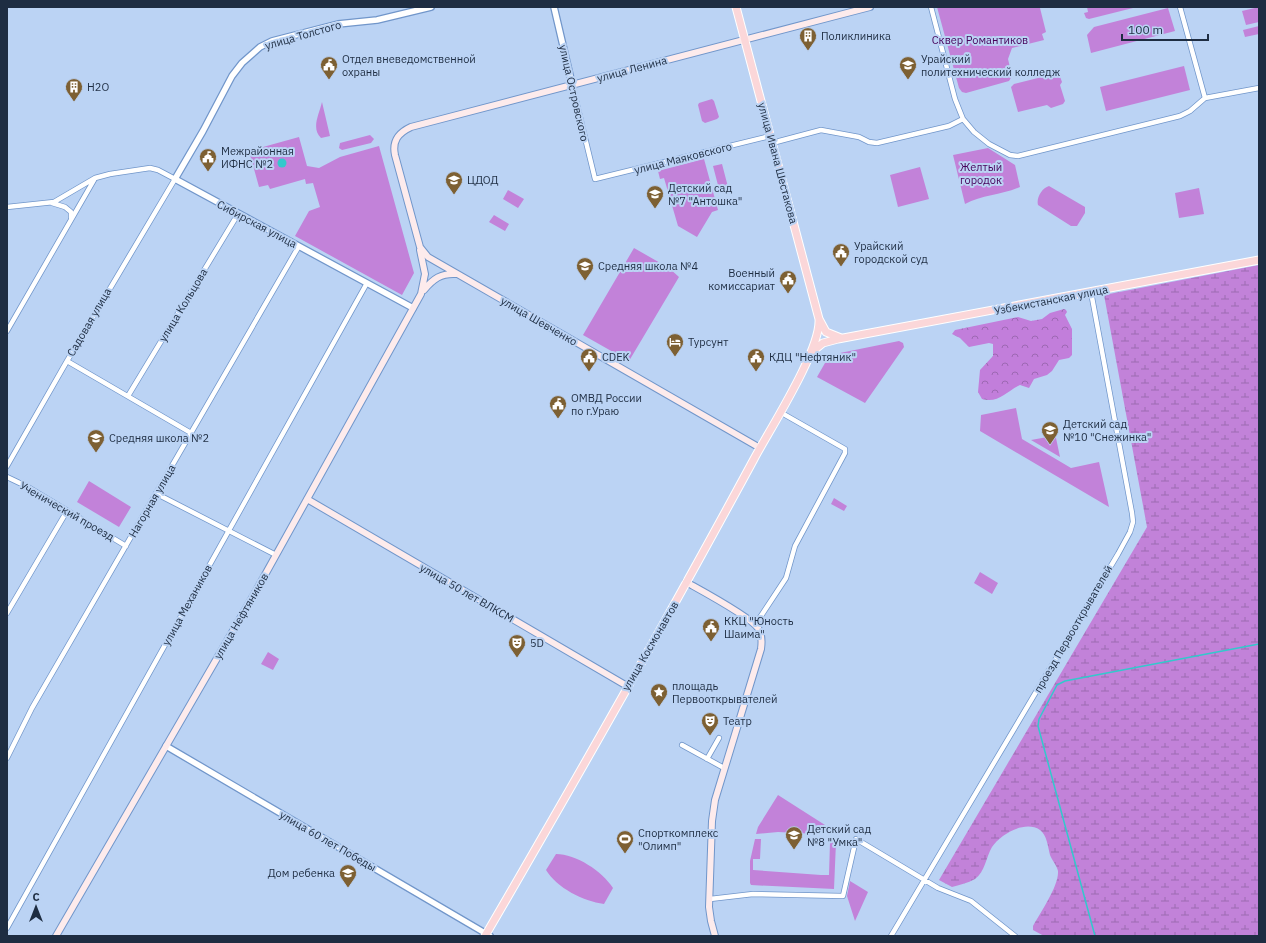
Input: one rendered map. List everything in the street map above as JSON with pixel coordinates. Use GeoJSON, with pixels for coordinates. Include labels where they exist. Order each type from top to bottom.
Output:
{"type":"FeatureCollection","features":[{"type":"Feature","properties":{"kind":"main road","name":"улица Ивана Шестакова"},"geometry":{"type":"LineString","coordinates":[[736,7],[819,319]]}},
{"type":"Feature","properties":{"kind":"main road","name":"улица Ленина"},"geometry":{"type":"LineString","coordinates":[[420,247],[394,148],[396,137],[411,127],[870,7]]}},
{"type":"Feature","properties":{"kind":"main road","name":"улица Шевченко"},"geometry":{"type":"LineString","coordinates":[[420,247],[428,257],[458,275],[760,448]]}},
{"type":"Feature","properties":{"kind":"main road","name":"улица Нефтяников"},"geometry":{"type":"LineString","coordinates":[[420,247],[426,274],[421,294]]}},
{"type":"Feature","properties":{"kind":"main road","name":"Узбекистанская улица"},"geometry":{"type":"LineString","coordinates":[[811,353],[824,343],[843,338],[1259,260]]}},
{"type":"Feature","properties":{"kind":"main road","name":"улица Нефтяников"},"geometry":{"type":"LineString","coordinates":[[56,936],[276,555],[421,294],[437,277],[447,274],[458,275]]}},
{"type":"Feature","properties":{"kind":"main road"},"geometry":{"type":"LineString","coordinates":[[819,319],[826,332],[843,338]]}},
{"type":"Feature","properties":{"kind":"main road","name":"улица Космонавтов"},"geometry":{"type":"LineString","coordinates":[[487,935],[780,412],[811,353],[817,338],[819,319]]}},
{"type":"Feature","properties":{"kind":"main road","name":"улица 50 лет ВЛКСМ"},"geometry":{"type":"LineString","coordinates":[[307,500],[627,686]]}},
{"type":"Feature","properties":{"kind":"main road"},"geometry":{"type":"LineString","coordinates":[[686,582],[755,625],[761,636],[761,649],[724,768],[713,814],[710,921],[715,936]]}},
{"type":"Feature","properties":{"kind":"street","name":"улица Толстого"},"geometry":{"type":"LineString","coordinates":[[175,179],[203,131],[232,76],[242,63],[260,47],[272,42],[338,24],[377,20],[431,7]]}},
{"type":"Feature","properties":{"kind":"street","name":"улица Островского"},"geometry":{"type":"LineString","coordinates":[[554,7],[595,179]]}},
{"type":"Feature","properties":{"kind":"street"},"geometry":{"type":"LineString","coordinates":[[931,7],[955,99],[963,119],[974,132],[989,144],[1010,155],[1018,156],[1180,116],[1190,111],[1205,98],[1259,88]]}},
{"type":"Feature","properties":{"kind":"street"},"geometry":{"type":"LineString","coordinates":[[1180,7],[1205,98]]}},
{"type":"Feature","properties":{"kind":"street","name":"улица Маяковского"},"geometry":{"type":"LineString","coordinates":[[595,179],[771,139],[821,130],[877,143],[949,126],[963,119]]}},
{"type":"Feature","properties":{"kind":"street","name":"Сибирская улица"},"geometry":{"type":"LineString","coordinates":[[7,207],[48,203],[59,200],[95,178],[110,174],[150,168],[158,170],[175,179],[413,308]]}},
{"type":"Feature","properties":{"kind":"street"},"geometry":{"type":"LineString","coordinates":[[7,331],[95,178]]}},
{"type":"Feature","properties":{"kind":"street","name":"Садовая улица"},"geometry":{"type":"LineString","coordinates":[[7,466],[67,361],[175,179]]}},
{"type":"Feature","properties":{"kind":"street"},"geometry":{"type":"LineString","coordinates":[[48,203],[68,208],[71,212],[71,219]]}},
{"type":"Feature","properties":{"kind":"street","name":"улица Кольцова"},"geometry":{"type":"LineString","coordinates":[[128,396],[238,214]]}},
{"type":"Feature","properties":{"kind":"street","name":"Нагорная улица"},"geometry":{"type":"LineString","coordinates":[[7,758],[32,708],[299,246]]}},
{"type":"Feature","properties":{"kind":"street","name":"улица Механиков"},"geometry":{"type":"LineString","coordinates":[[7,928],[367,283]]}},
{"type":"Feature","properties":{"kind":"street","name":"проезд Первооткрывателей"},"geometry":{"type":"LineString","coordinates":[[891,936],[1118,554],[1132,526],[1132,512],[1091,292]]}},
{"type":"Feature","properties":{"kind":"street"},"geometry":{"type":"LineString","coordinates":[[67,361],[191,433]]}},
{"type":"Feature","properties":{"kind":"street"},"geometry":{"type":"LineString","coordinates":[[755,625],[786,578],[795,546],[845,453],[845,449],[780,412]]}},
{"type":"Feature","properties":{"kind":"street","name":"Ученический проезд"},"geometry":{"type":"LineString","coordinates":[[7,477],[126,546]]}},
{"type":"Feature","properties":{"kind":"street"},"geometry":{"type":"LineString","coordinates":[[157,494],[276,555]]}},
{"type":"Feature","properties":{"kind":"street"},"geometry":{"type":"LineString","coordinates":[[7,613],[67,511]]}},
{"type":"Feature","properties":{"kind":"street"},"geometry":{"type":"LineString","coordinates":[[707,759],[719,738]]}},
{"type":"Feature","properties":{"kind":"street"},"geometry":{"type":"LineString","coordinates":[[682,745],[724,768]]}},
{"type":"Feature","properties":{"kind":"street","name":"улица 60 лет Победы"},"geometry":{"type":"LineString","coordinates":[[166,746],[487,935]]}},
{"type":"Feature","properties":{"kind":"street"},"geometry":{"type":"LineString","coordinates":[[710,899],[753,894],[843,896],[856,839],[925,881],[938,888],[971,901],[1015,936]]}},
{"type":"Feature","properties":{"kind":"green space","name":"Сквер Романтиков"},"geometry":{"type":"Polygon","coordinates":[[[937,7],[1042,7],[1040,8],[1046,32],[1042,34],[1044,40],[1012,48],[1008,59],[1012,76],[1009,81],[966,93],[962,92],[959,88],[937,7]]]}},
{"type":"Feature","properties":{"kind":"green space"},"geometry":{"type":"Polygon","coordinates":[[[1087,7],[1137,7],[1089,19],[1086,18],[1084,13],[1088,12],[1087,7]]]}},
{"type":"Feature","properties":{"kind":"green space"},"geometry":{"type":"Polygon","coordinates":[[[1259,7],[1259,22],[1246,25],[1242,11],[1259,7]]]}},
{"type":"Feature","properties":{"kind":"green space"},"geometry":{"type":"Polygon","coordinates":[[[1168,8],[1175,31],[1091,53],[1087,35],[1094,27],[1168,8]]]}},
{"type":"Feature","properties":{"kind":"green space"},"geometry":{"type":"Polygon","coordinates":[[[1259,26],[1259,34],[1245,37],[1243,30],[1259,26]]]}},
{"type":"Feature","properties":{"kind":"green space"},"geometry":{"type":"Polygon","coordinates":[[[1184,66],[1190,90],[1106,111],[1100,87],[1184,66]]]}},
{"type":"Feature","properties":{"kind":"green space"},"geometry":{"type":"Polygon","coordinates":[[[1054,69],[1058,71],[1062,82],[1060,85],[1065,101],[1063,104],[1051,108],[1047,105],[1018,112],[1011,87],[1014,84],[1046,76],[1050,70],[1054,69]]]}},
{"type":"Feature","properties":{"kind":"green space"},"geometry":{"type":"Polygon","coordinates":[[[712,99],[719,117],[705,123],[702,121],[698,105],[699,103],[712,99]]]}},
{"type":"Feature","properties":{"kind":"green space"},"geometry":{"type":"Polygon","coordinates":[[[322,102],[330,136],[321,138],[318,134],[316,126],[322,102]]]}},
{"type":"Feature","properties":{"kind":"green space"},"geometry":{"type":"Polygon","coordinates":[[[370,135],[374,139],[371,143],[342,150],[339,148],[340,143],[370,135]]]}},
{"type":"Feature","properties":{"kind":"green space"},"geometry":{"type":"Polygon","coordinates":[[[299,137],[307,166],[319,168],[340,157],[379,146],[414,273],[402,295],[295,236],[309,211],[320,207],[313,183],[306,184],[305,179],[270,189],[268,185],[259,187],[249,151],[299,137]]]}},
{"type":"Feature","properties":{"kind":"green space","name":"Желтый городок"},"geometry":{"type":"Polygon","coordinates":[[[988,148],[1015,165],[1020,187],[965,204],[953,155],[988,148]]]}},
{"type":"Feature","properties":{"kind":"green space"},"geometry":{"type":"Polygon","coordinates":[[[704,159],[718,210],[712,212],[697,237],[678,226],[664,178],[660,179],[658,171],[704,159]]]}},
{"type":"Feature","properties":{"kind":"green space"},"geometry":{"type":"Polygon","coordinates":[[[722,164],[728,187],[719,189],[713,166],[722,164]]]}},
{"type":"Feature","properties":{"kind":"green space"},"geometry":{"type":"Polygon","coordinates":[[[920,167],[929,199],[898,207],[890,175],[920,167]]]}},
{"type":"Feature","properties":{"kind":"green space"},"geometry":{"type":"Polygon","coordinates":[[[1049,186],[1085,207],[1085,213],[1077,226],[1071,226],[1038,205],[1040,194],[1046,187],[1049,186]]]}},
{"type":"Feature","properties":{"kind":"green space"},"geometry":{"type":"Polygon","coordinates":[[[1199,188],[1204,214],[1179,218],[1175,193],[1199,188]]]}},
{"type":"Feature","properties":{"kind":"green space"},"geometry":{"type":"Polygon","coordinates":[[[508,190],[524,199],[518,208],[503,199],[508,190]]]}},
{"type":"Feature","properties":{"kind":"green space"},"geometry":{"type":"Polygon","coordinates":[[[494,215],[509,224],[505,231],[489,222],[494,215]]]}},
{"type":"Feature","properties":{"kind":"green space"},"geometry":{"type":"Polygon","coordinates":[[[634,248],[669,268],[679,277],[629,361],[583,335],[634,248]]]}},
{"type":"Feature","properties":{"kind":"green space"},"geometry":{"type":"Polygon","coordinates":[[[1259,265],[1259,936],[1044,936],[1033,930],[1033,926],[1056,884],[1058,871],[1050,855],[1046,838],[1040,830],[1034,827],[1021,828],[1001,837],[992,847],[981,872],[975,879],[952,887],[939,880],[1147,527],[1104,295],[1259,265]]]}},
{"type":"Feature","properties":{"kind":"green space"},"geometry":{"type":"Polygon","coordinates":[[[1064,309],[1067,312],[1065,315],[1072,329],[1072,355],[1069,358],[1059,360],[1052,371],[1047,375],[1034,379],[1029,388],[1020,385],[993,400],[982,399],[978,392],[980,370],[993,356],[993,344],[989,343],[969,347],[960,338],[952,334],[955,330],[1018,317],[1031,321],[1042,319],[1050,313],[1064,309]]]}},
{"type":"Feature","properties":{"kind":"green space"},"geometry":{"type":"Polygon","coordinates":[[[899,341],[903,343],[904,347],[865,403],[817,377],[825,363],[840,353],[899,341]]]}},
{"type":"Feature","properties":{"kind":"green space"},"geometry":{"type":"Polygon","coordinates":[[[1016,408],[1022,439],[1071,468],[1099,462],[1109,507],[980,431],[981,415],[1016,408]]]}},
{"type":"Feature","properties":{"kind":"green space"},"geometry":{"type":"Polygon","coordinates":[[[1053,436],[1056,438],[1060,457],[1031,440],[1053,436]]]}},
{"type":"Feature","properties":{"kind":"green space"},"geometry":{"type":"Polygon","coordinates":[[[89,481],[131,507],[119,527],[77,502],[89,481]]]}},
{"type":"Feature","properties":{"kind":"green space"},"geometry":{"type":"Polygon","coordinates":[[[834,498],[847,506],[844,511],[831,504],[834,498]]]}},
{"type":"Feature","properties":{"kind":"green space"},"geometry":{"type":"Polygon","coordinates":[[[980,572],[998,583],[992,594],[974,583],[980,572]]]}},
{"type":"Feature","properties":{"kind":"green space"},"geometry":{"type":"Polygon","coordinates":[[[268,652],[279,659],[273,670],[261,664],[268,652]]]}},
{"type":"Feature","properties":{"kind":"green space"},"geometry":{"type":"Polygon","coordinates":[[[778,795],[825,825],[818,834],[778,832],[756,834],[758,827],[778,795]]]}},
{"type":"Feature","properties":{"kind":"green space"},"geometry":{"type":"Polygon","coordinates":[[[755,839],[761,839],[760,859],[753,859],[753,870],[821,875],[829,875],[830,842],[836,842],[834,889],[751,885],[750,861],[755,839]]]}},
{"type":"Feature","properties":{"kind":"green space"},"geometry":{"type":"Polygon","coordinates":[[[556,854],[580,860],[595,870],[608,882],[613,888],[604,904],[579,897],[571,893],[551,877],[546,870],[556,854]]]}},
{"type":"Feature","properties":{"kind":"green space"},"geometry":{"type":"Polygon","coordinates":[[[850,881],[868,892],[855,921],[847,896],[850,881]]]}},
{"type":"Feature","properties":{"kind":"shaded area"},"geometry":{"type":"Polygon","coordinates":[[[280,159],[284,159],[286,163],[284,167],[280,167],[278,165],[278,161],[280,159]]]}},
{"type":"Feature","properties":{"kind":"waterway"},"geometry":{"type":"LineString","coordinates":[[1095,936],[1038,726],[1039,719],[1057,685],[1065,681],[1259,644]]}},
{"type":"Feature","properties":{"kind":"place","name":"Поликлиника"},"geometry":{"type":"Point","coordinates":[808,51]}},
{"type":"Feature","properties":{"kind":"place","name":"Отдел вневедомственной охраны"},"geometry":{"type":"Point","coordinates":[329,80]}},
{"type":"Feature","properties":{"kind":"place","name":"Урайский политехнический колледж"},"geometry":{"type":"Point","coordinates":[908,80]}},
{"type":"Feature","properties":{"kind":"place","name":"Н2О"},"geometry":{"type":"Point","coordinates":[74,102]}},
{"type":"Feature","properties":{"kind":"place","name":"Межрайонная ИФНС №2"},"geometry":{"type":"Point","coordinates":[208,172]}},
{"type":"Feature","properties":{"kind":"place","name":"ЦДОД"},"geometry":{"type":"Point","coordinates":[454,195]}},
{"type":"Feature","properties":{"kind":"place","name":"Детский сад №7 \"Антошка\""},"geometry":{"type":"Point","coordinates":[655,209]}},
{"type":"Feature","properties":{"kind":"place","name":"Урайский городской суд"},"geometry":{"type":"Point","coordinates":[841,267]}},
{"type":"Feature","properties":{"kind":"place","name":"Средняя школа №4"},"geometry":{"type":"Point","coordinates":[585,281]}},
{"type":"Feature","properties":{"kind":"place","name":"Военный комиссариат"},"geometry":{"type":"Point","coordinates":[788,294]}},
{"type":"Feature","properties":{"kind":"place","name":"Турсунт"},"geometry":{"type":"Point","coordinates":[675,357]}},
{"type":"Feature","properties":{"kind":"place","name":"CDEK"},"geometry":{"type":"Point","coordinates":[589,372]}},
{"type":"Feature","properties":{"kind":"place","name":"КДЦ \"Нефтяник\""},"geometry":{"type":"Point","coordinates":[756,372]}},
{"type":"Feature","properties":{"kind":"place","name":"ОМВД России по г.Ураю"},"geometry":{"type":"Point","coordinates":[558,419]}},
{"type":"Feature","properties":{"kind":"place","name":"Детский сад №10 \"Снежинка\""},"geometry":{"type":"Point","coordinates":[1050,445]}},
{"type":"Feature","properties":{"kind":"place","name":"Средняя школа №2"},"geometry":{"type":"Point","coordinates":[96,453]}},
{"type":"Feature","properties":{"kind":"place","name":"ККЦ \"Юность Шаима\""},"geometry":{"type":"Point","coordinates":[711,642]}},
{"type":"Feature","properties":{"kind":"place","name":"5D"},"geometry":{"type":"Point","coordinates":[517,658]}},
{"type":"Feature","properties":{"kind":"place","name":"площадь Первооткрывателей"},"geometry":{"type":"Point","coordinates":[659,707]}},
{"type":"Feature","properties":{"kind":"place","name":"Театр"},"geometry":{"type":"Point","coordinates":[710,736]}},
{"type":"Feature","properties":{"kind":"place","name":"Детский сад №8 \"Умка\""},"geometry":{"type":"Point","coordinates":[794,850]}},
{"type":"Feature","properties":{"kind":"place","name":"Спорткомплекс \"Олимп\""},"geometry":{"type":"Point","coordinates":[625,854]}},
{"type":"Feature","properties":{"kind":"place","name":"Дом ребенка"},"geometry":{"type":"Point","coordinates":[348,888]}}]}
